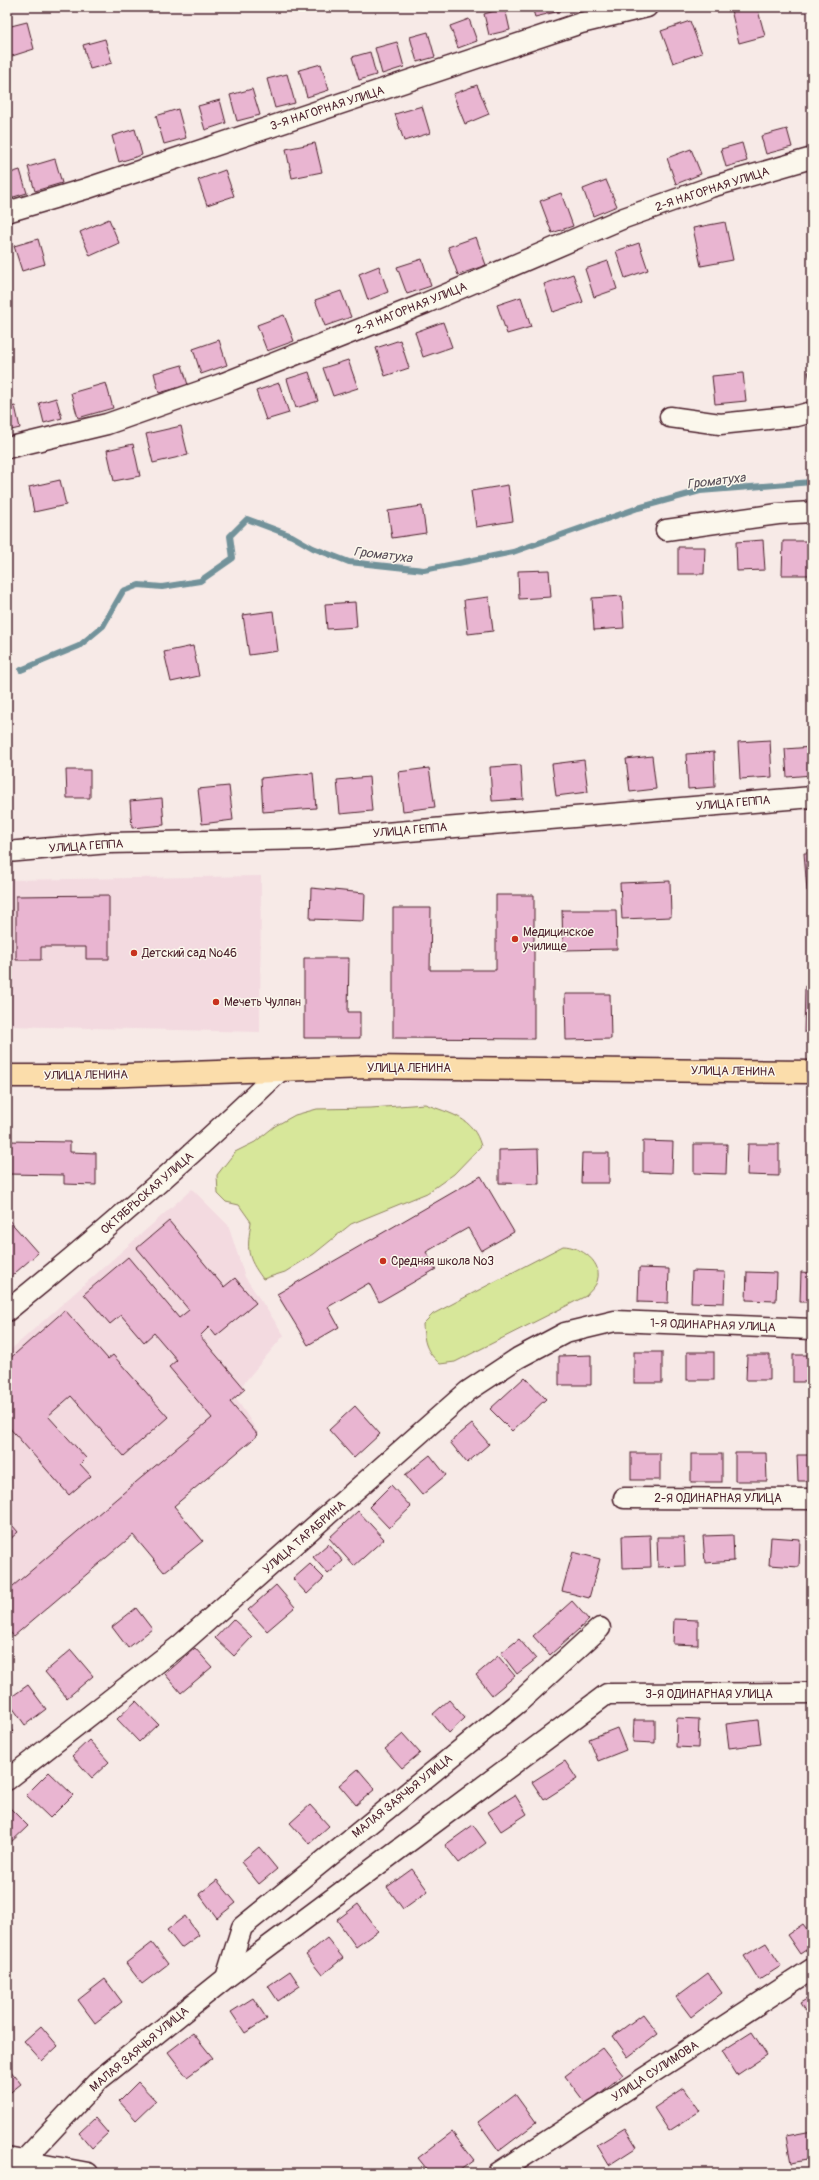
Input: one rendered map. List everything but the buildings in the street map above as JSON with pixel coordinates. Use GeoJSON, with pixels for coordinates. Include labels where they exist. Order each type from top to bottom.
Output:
{"type":"FeatureCollection","features":[{"type":"Feature","properties":{"kind":"main road","name":"УЛИЦА ЛЕНИНА"},"geometry":{"type":"LineString","coordinates":[[7,1076],[99,1076],[366,1067],[812,1072]]}},
{"type":"Feature","properties":{"kind":"street","name":"3-Я НАГОРНАЯ УЛИЦА"},"geometry":{"type":"LineString","coordinates":[[7,212],[85,189],[582,23],[647,7]]}},
{"type":"Feature","properties":{"kind":"street","name":"2-Я НАГОРНАЯ УЛИЦА"},"geometry":{"type":"LineString","coordinates":[[7,448],[107,424],[224,383],[426,303],[630,216],[711,187],[812,158]]}},
{"type":"Feature","properties":{"kind":"street"},"geometry":{"type":"LineString","coordinates":[[670,417],[720,424],[797,416],[812,412]]}},
{"type":"Feature","properties":{"kind":"street"},"geometry":{"type":"LineString","coordinates":[[666,530],[778,514],[812,512]]}},
{"type":"Feature","properties":{"kind":"street","name":"УЛИЦА ГЕППА"},"geometry":{"type":"LineString","coordinates":[[7,852],[109,843],[314,838],[812,797]]}},
{"type":"Feature","properties":{"kind":"street","name":"ОКТЯБРЬСКАЯ УЛИЦА"},"geometry":{"type":"LineString","coordinates":[[7,1311],[108,1228],[225,1124],[282,1069]]}},
{"type":"Feature","properties":{"kind":"street","name":"1-Я ОДИНАРНАЯ УЛИЦА"},"geometry":{"type":"LineString","coordinates":[[615,1321],[812,1329]]}},
{"type":"Feature","properties":{"kind":"street","name":"УЛИЦА ТАРАБРИНА"},"geometry":{"type":"LineString","coordinates":[[7,1780],[179,1646],[468,1391],[518,1358],[565,1333],[615,1321]]}},
{"type":"Feature","properties":{"kind":"street","name":"2-Я ОДИНАРНАЯ УЛИЦА"},"geometry":{"type":"LineString","coordinates":[[624,1498],[812,1499]]}},
{"type":"Feature","properties":{"kind":"street","name":"МАЛАЯ ЗАЯЧЬЯ УЛИЦА"},"geometry":{"type":"LineString","coordinates":[[226,1978],[242,1927],[518,1703],[600,1628]]}},
{"type":"Feature","properties":{"kind":"street","name":"3-Я ОДИНАРНАЯ УЛИЦА"},"geometry":{"type":"LineString","coordinates":[[607,1694],[812,1692]]}},
{"type":"Feature","properties":{"kind":"street","name":"МАЛАЯ ЗАЯЧЬЯ УЛИЦА"},"geometry":{"type":"LineString","coordinates":[[15,2159],[100,2079],[226,1978],[607,1694]]}},
{"type":"Feature","properties":{"kind":"street","name":"УЛИЦА СУЛИМОВА"},"geometry":{"type":"LineString","coordinates":[[498,2173],[812,1969]]}},
{"type":"Feature","properties":{"kind":"street"},"geometry":{"type":"LineString","coordinates":[[15,2159],[88,2173]]}},
{"type":"Feature","properties":{"kind":"shaded area","name":"Детский сад №46"},"geometry":{"type":"Polygon","coordinates":[[[261,876],[260,1032],[7,1026],[7,880],[261,876]]]}},
{"type":"Feature","properties":{"kind":"shaded area"},"geometry":{"type":"Polygon","coordinates":[[[192,1189],[228,1225],[245,1277],[284,1335],[234,1395],[259,1434],[12,1634],[7,1627],[7,1353],[192,1189]]]}},
{"type":"Feature","properties":{"kind":"green space"},"geometry":{"type":"Polygon","coordinates":[[[425,1104],[452,1114],[467,1123],[473,1129],[481,1146],[454,1174],[427,1193],[351,1224],[314,1254],[285,1272],[263,1279],[253,1264],[249,1252],[251,1222],[239,1205],[226,1202],[218,1194],[217,1175],[235,1152],[255,1142],[275,1126],[295,1115],[317,1109],[371,1108],[425,1104]]]}},
{"type":"Feature","properties":{"kind":"green space"},"geometry":{"type":"Polygon","coordinates":[[[563,1246],[584,1252],[590,1257],[597,1269],[598,1276],[596,1284],[586,1296],[455,1362],[440,1364],[435,1359],[427,1346],[423,1324],[433,1314],[563,1246]]]}},
{"type":"Feature","properties":{"kind":"waterway","name":"Громатуха"},"geometry":{"type":"LineString","coordinates":[[21,670],[79,646],[103,626],[123,591],[139,585],[162,587],[200,581],[233,558],[230,536],[247,519],[292,536],[313,548],[349,562],[424,570],[513,552],[638,508],[700,491],[812,482]]}},
{"type":"Feature","properties":{"kind":"place","name":"Медицинское училище"},"geometry":{"type":"Point","coordinates":[515,939]}},
{"type":"Feature","properties":{"kind":"place","name":"Детский сад №46"},"geometry":{"type":"Point","coordinates":[134,953]}},
{"type":"Feature","properties":{"kind":"place","name":"Мечеть Чулпан"},"geometry":{"type":"Point","coordinates":[216,1002]}},
{"type":"Feature","properties":{"kind":"place","name":"Средняя школа №3"},"geometry":{"type":"Point","coordinates":[383,1261]}}]}
